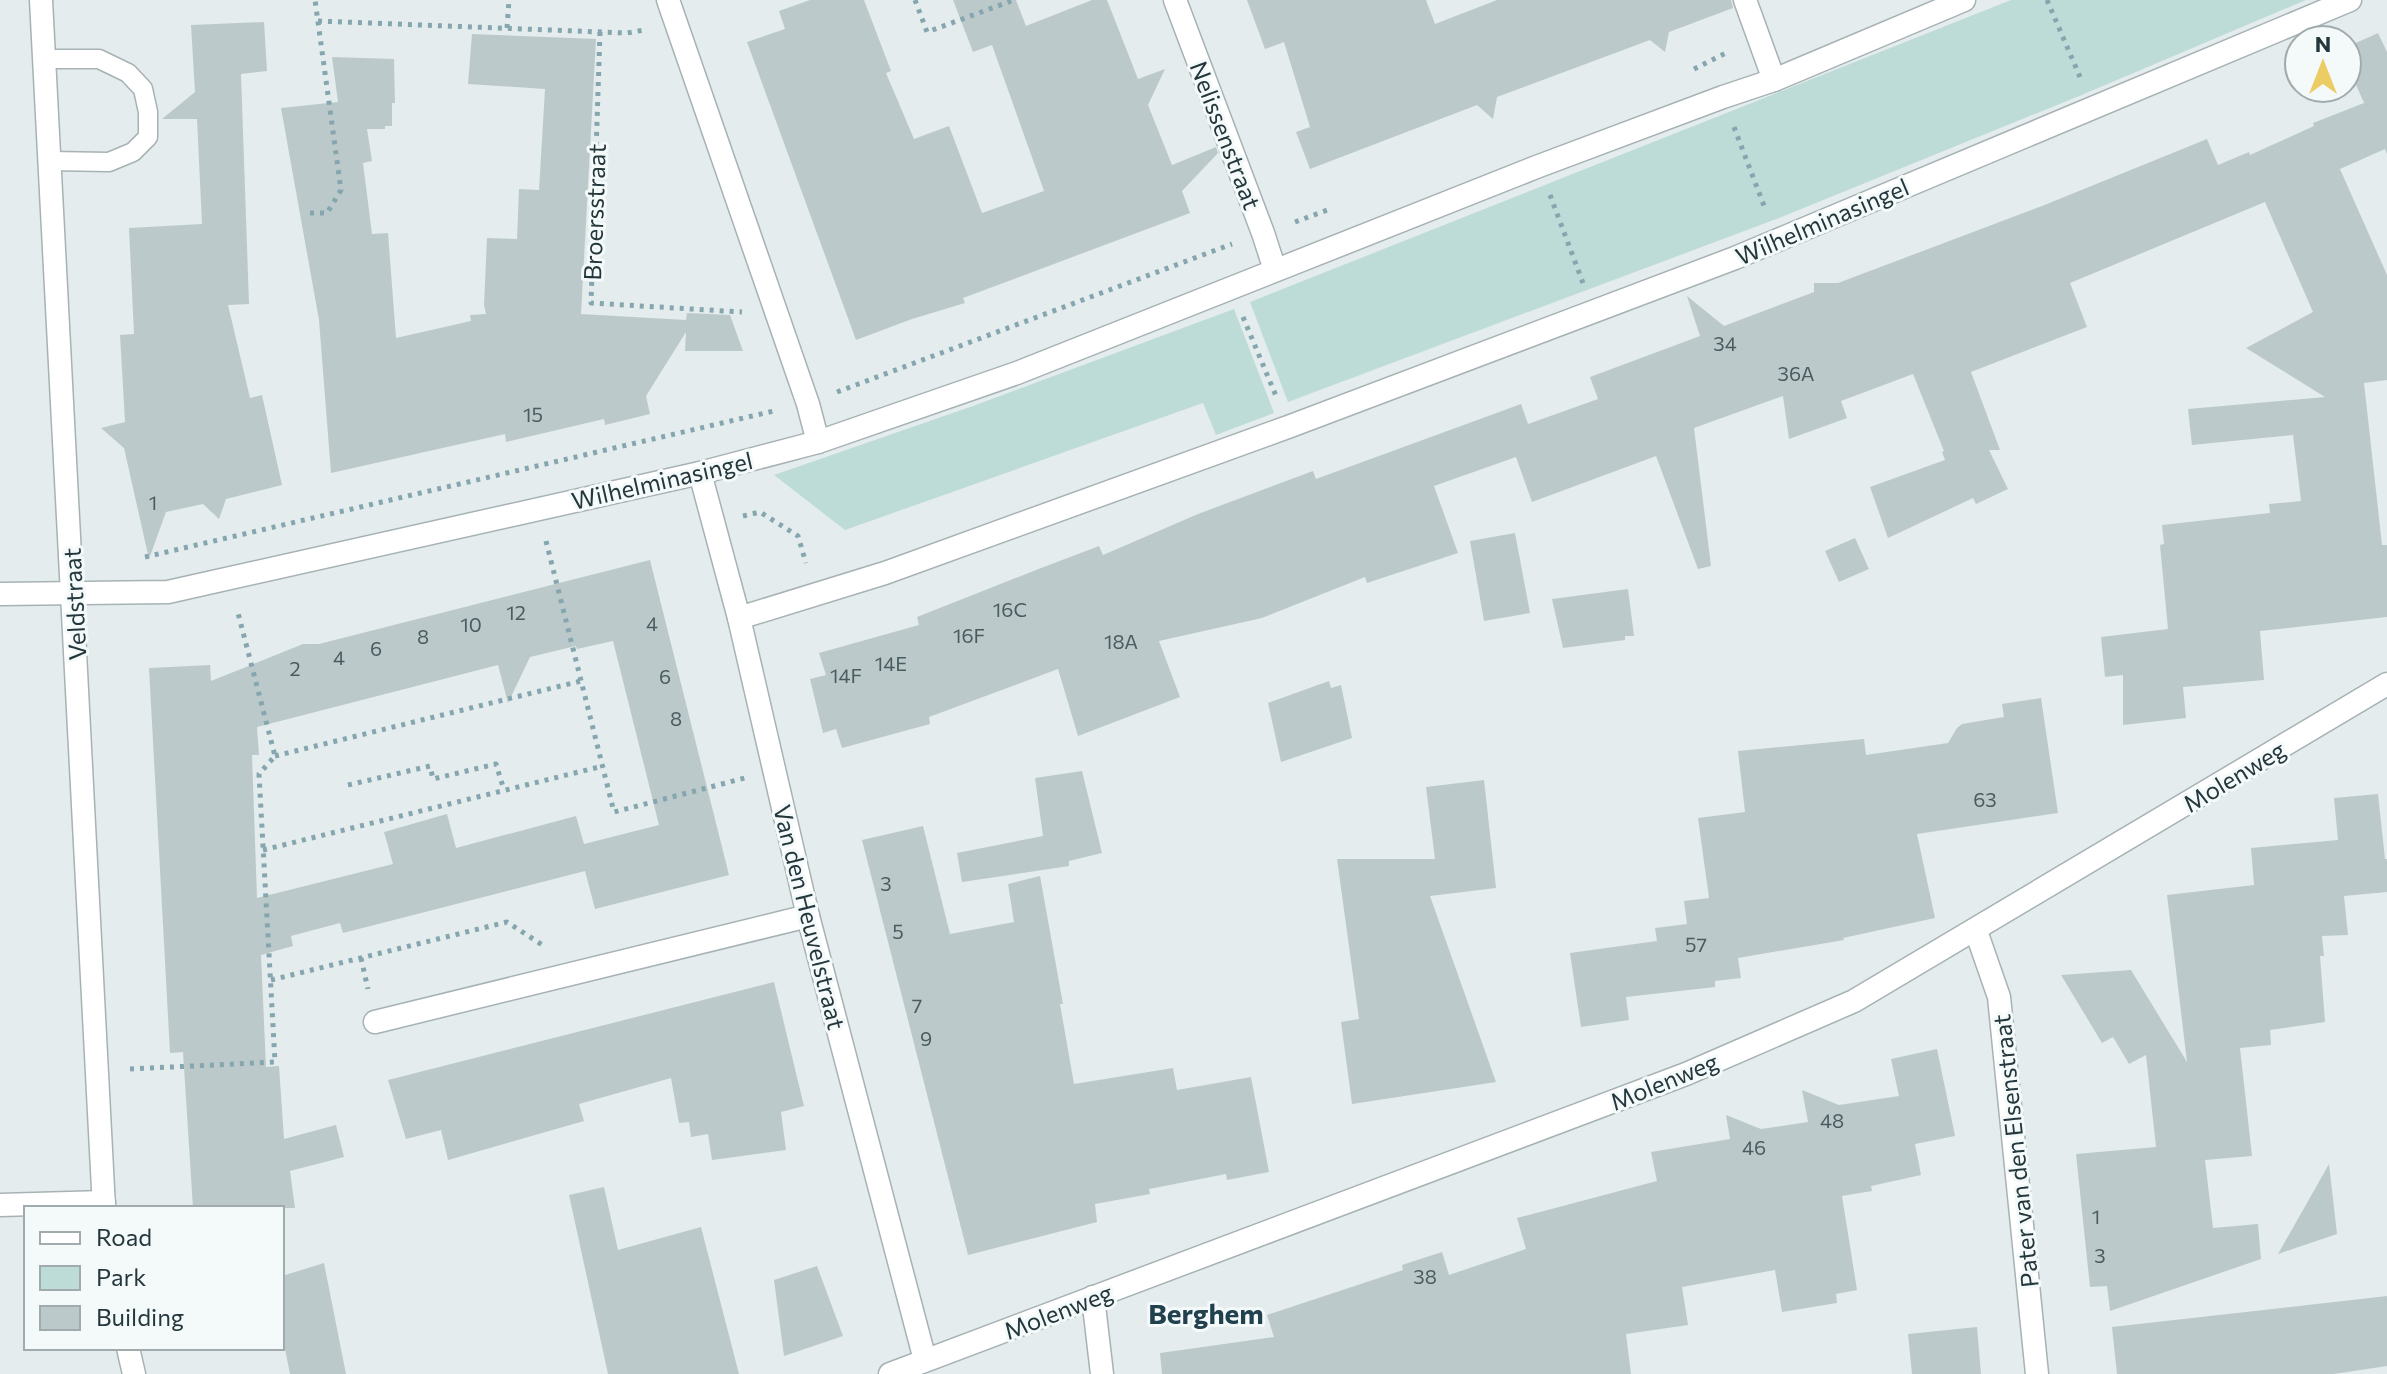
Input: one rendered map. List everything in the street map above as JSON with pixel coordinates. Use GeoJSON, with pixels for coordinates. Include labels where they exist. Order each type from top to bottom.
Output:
{"type":"FeatureCollection","features":[{"type":"Feature","properties":{"kind":"street","name":"Veldstraat"},"geometry":{"type":"LineString","coordinates":[[41,0],[104,1205]]}},
{"type":"Feature","properties":{"kind":"street"},"geometry":{"type":"LineString","coordinates":[[668,0],[808,404],[818,442]]}},
{"type":"Feature","properties":{"kind":"street","name":"Nelissenstraat"},"geometry":{"type":"LineString","coordinates":[[1175,0],[1275,270]]}},
{"type":"Feature","properties":{"kind":"street"},"geometry":{"type":"LineString","coordinates":[[1745,0],[1774,80]]}},
{"type":"Feature","properties":{"kind":"street","name":"Wilhelminasingel"},"geometry":{"type":"LineString","coordinates":[[0,594],[168,592],[700,473],[818,442],[1017,373],[1539,166],[1774,80],[1964,0]]}},
{"type":"Feature","properties":{"kind":"street","name":"Wilhelminasingel"},"geometry":{"type":"LineString","coordinates":[[739,618],[885,573],[1288,427],[1777,241],[2350,0]]}},
{"type":"Feature","properties":{"kind":"street","name":"Van den Heuvelstraat"},"geometry":{"type":"LineString","coordinates":[[700,473],[739,618],[808,916],[925,1360]]}},
{"type":"Feature","properties":{"kind":"street","name":"Molenweg"},"geometry":{"type":"LineString","coordinates":[[890,1374],[1686,1074],[1854,1001],[2387,684]]}},
{"type":"Feature","properties":{"kind":"street"},"geometry":{"type":"LineString","coordinates":[[375,1022],[808,916]]}},
{"type":"Feature","properties":{"kind":"street","name":"Pater van den Elsenstraat"},"geometry":{"type":"LineString","coordinates":[[1976,931],[1999,997],[2037,1374]]}},
{"type":"Feature","properties":{"kind":"street"},"geometry":{"type":"LineString","coordinates":[[0,1205],[104,1205]]}},
{"type":"Feature","properties":{"kind":"street"},"geometry":{"type":"LineString","coordinates":[[1093,1297],[1102,1374]]}},
{"type":"Feature","properties":{"kind":"street"},"geometry":{"type":"LineString","coordinates":[[128,1350],[134,1374]]}},
{"type":"Feature","properties":{"kind":"lane"},"geometry":{"type":"LineString","coordinates":[[45,59],[99,59],[128,73],[143,89],[148,112],[148,137],[133,152],[109,162],[50,161]]}},
{"type":"Feature","properties":{"kind":"path"},"geometry":{"type":"LineString","coordinates":[[310,213],[327,213],[341,190],[315,0]]}},
{"type":"Feature","properties":{"kind":"path"},"geometry":{"type":"LineString","coordinates":[[507,28],[509,0]]}},
{"type":"Feature","properties":{"kind":"path"},"geometry":{"type":"LineString","coordinates":[[915,0],[927,32],[1014,0]]}},
{"type":"Feature","properties":{"kind":"path"},"geometry":{"type":"LineString","coordinates":[[2047,0],[2093,107]]}},
{"type":"Feature","properties":{"kind":"path"},"geometry":{"type":"LineString","coordinates":[[318,21],[627,33],[677,24]]}},
{"type":"Feature","properties":{"kind":"path","name":"Broersstraat"},"geometry":{"type":"LineString","coordinates":[[600,32],[591,303],[737,313],[773,302]]}},
{"type":"Feature","properties":{"kind":"path"},"geometry":{"type":"LineString","coordinates":[[1681,74],[1758,36]]}},
{"type":"Feature","properties":{"kind":"path"},"geometry":{"type":"LineString","coordinates":[[1708,63],[1777,241]]}},
{"type":"Feature","properties":{"kind":"path"},"geometry":{"type":"LineString","coordinates":[[1539,166],[1594,311]]}},
{"type":"Feature","properties":{"kind":"path"},"geometry":{"type":"LineString","coordinates":[[145,557],[808,404],[1217,249],[1337,207]]}},
{"type":"Feature","properties":{"kind":"path"},"geometry":{"type":"LineString","coordinates":[[1217,249],[1288,427]]}},
{"type":"Feature","properties":{"kind":"path"},"geometry":{"type":"LineString","coordinates":[[538,509],[614,812],[774,771]]}},
{"type":"Feature","properties":{"kind":"path"},"geometry":{"type":"LineString","coordinates":[[713,522],[760,512],[798,536],[815,594]]}},
{"type":"Feature","properties":{"kind":"path"},"geometry":{"type":"LineString","coordinates":[[230,579],[275,756]]}},
{"type":"Feature","properties":{"kind":"path"},"geometry":{"type":"LineString","coordinates":[[97,1071],[275,1062],[259,774],[275,756],[582,681]]}},
{"type":"Feature","properties":{"kind":"path"},"geometry":{"type":"LineString","coordinates":[[348,785],[430,766],[433,779],[496,764],[504,790]]}},
{"type":"Feature","properties":{"kind":"path"},"geometry":{"type":"LineString","coordinates":[[263,850],[603,766]]}},
{"type":"Feature","properties":{"kind":"path"},"geometry":{"type":"LineString","coordinates":[[271,980],[507,922],[581,970]]}},
{"type":"Feature","properties":{"kind":"green space"},"geometry":{"type":"Polygon","coordinates":[[[2011,0],[2306,0],[1779,218],[1288,402],[1250,302],[2011,0]]]}},
{"type":"Feature","properties":{"kind":"green space"},"geometry":{"type":"Polygon","coordinates":[[[1234,309],[1274,413],[1216,435],[1203,403],[845,530],[774,475],[973,406],[1234,309]]]}},
{"type":"Feature","properties":{"kind":"building"},"geometry":{"type":"Polygon","coordinates":[[[810,0],[864,0],[891,71],[886,73],[914,139],[949,126],[982,213],[1044,191],[992,45],[973,52],[953,0],[1016,0],[1026,26],[1092,0],[1107,0],[1138,79],[1165,69],[1148,105],[1172,165],[1216,147],[1218,153],[1182,191],[1190,213],[963,298],[965,303],[856,340],[747,42],[785,29],[779,11],[810,0]]]}},
{"type":"Feature","properties":{"kind":"building"},"geometry":{"type":"Polygon","coordinates":[[[1247,0],[1426,0],[1435,24],[1497,0],[1731,0],[1733,8],[1669,32],[1665,52],[1650,40],[1497,97],[1493,119],[1477,105],[1310,169],[1296,132],[1310,127],[1284,42],[1265,49],[1247,0]]]}},
{"type":"Feature","properties":{"kind":"building"},"geometry":{"type":"Polygon","coordinates":[[[264,22],[267,71],[241,74],[249,304],[228,305],[250,398],[262,395],[282,485],[226,499],[219,519],[203,504],[166,512],[149,559],[124,448],[101,428],[125,422],[120,335],[134,334],[129,228],[202,224],[197,119],[162,119],[195,92],[191,25],[264,22]]]}},
{"type":"Feature","properties":{"kind":"building"},"geometry":{"type":"Polygon","coordinates":[[[2378,33],[2387,52],[2387,154],[2385,149],[2340,169],[2387,275],[2387,380],[2364,383],[2382,545],[2387,545],[2387,617],[2260,631],[2264,680],[2183,687],[2186,718],[2123,725],[2123,675],[2105,677],[2101,637],[2168,629],[2160,545],[2164,544],[2162,525],[2270,513],[2269,504],[2301,501],[2293,435],[2192,445],[2188,409],[2325,397],[2246,348],[2313,312],[2265,202],[2070,283],[2087,327],[1971,372],[2000,450],[1989,450],[2008,489],[1976,504],[1973,498],[1888,538],[1870,487],[1945,460],[1913,374],[1841,401],[1847,418],[1789,439],[1783,396],[1694,428],[1711,566],[1698,569],[1656,456],[1532,502],[1516,457],[1434,486],[1458,553],[1367,583],[1365,577],[1262,618],[1159,641],[1180,697],[1078,736],[1058,669],[929,717],[930,724],[842,748],[836,729],[823,733],[810,679],[826,675],[819,653],[919,625],[917,617],[1036,570],[1099,546],[1103,555],[1198,514],[1313,471],[1316,479],[1521,404],[1528,424],[1598,399],[1590,377],[1700,336],[1687,296],[1724,326],[1814,292],[1814,283],[1838,283],[2042,206],[2207,139],[2218,165],[2249,152],[2250,155],[2314,126],[2313,123],[2364,103],[2363,40],[2378,33]]]}},
{"type":"Feature","properties":{"kind":"building"},"geometry":{"type":"Polygon","coordinates":[[[472,34],[596,39],[581,314],[686,320],[687,313],[730,315],[743,351],[685,351],[686,332],[646,396],[650,414],[605,425],[604,419],[506,442],[505,434],[331,473],[319,320],[281,108],[338,102],[332,57],[394,59],[392,126],[367,129],[372,161],[363,163],[372,234],[388,233],[396,338],[471,321],[470,315],[486,314],[487,238],[517,239],[519,189],[539,190],[545,89],[468,84],[472,34]]]}},
{"type":"Feature","properties":{"kind":"building"},"geometry":{"type":"Polygon","coordinates":[[[1515,533],[1530,613],[1484,621],[1470,541],[1515,533]]]}},
{"type":"Feature","properties":{"kind":"building"},"geometry":{"type":"Polygon","coordinates":[[[1855,538],[1869,569],[1839,582],[1825,551],[1855,538]]]}},
{"type":"Feature","properties":{"kind":"building"},"geometry":{"type":"Polygon","coordinates":[[[650,560],[729,875],[595,909],[585,871],[343,933],[340,923],[291,936],[293,946],[261,955],[266,1067],[279,1066],[284,1139],[336,1125],[344,1157],[290,1171],[295,1208],[193,1206],[183,1052],[170,1053],[149,668],[210,665],[211,681],[303,644],[319,644],[650,560]],[[613,641],[530,657],[508,703],[498,665],[257,727],[259,755],[252,755],[257,898],[393,864],[384,832],[447,814],[456,848],[576,816],[584,844],[659,825],[613,641]]]}},
{"type":"Feature","properties":{"kind":"building"},"geometry":{"type":"Polygon","coordinates":[[[1628,589],[1634,636],[1625,636],[1625,640],[1563,648],[1552,599],[1628,589]]]}},
{"type":"Feature","properties":{"kind":"building"},"geometry":{"type":"Polygon","coordinates":[[[1329,681],[1331,688],[1341,685],[1352,738],[1281,762],[1268,703],[1329,681]]]}},
{"type":"Feature","properties":{"kind":"building"},"geometry":{"type":"Polygon","coordinates":[[[2041,698],[2058,813],[1917,834],[1935,918],[1844,940],[1738,958],[1741,978],[1715,981],[1715,987],[1626,997],[1629,1020],[1581,1027],[1570,953],[1657,941],[1655,928],[1687,924],[1684,901],[1709,898],[1698,818],[1745,812],[1738,751],[1864,739],[1866,755],[1948,743],[1962,724],[2004,717],[2002,704],[2041,698]]]}},
{"type":"Feature","properties":{"kind":"building"},"geometry":{"type":"Polygon","coordinates":[[[1082,771],[1102,853],[1069,861],[1069,866],[962,882],[957,853],[1043,836],[1035,778],[1082,771]]]}},
{"type":"Feature","properties":{"kind":"building"},"geometry":{"type":"Polygon","coordinates":[[[1484,780],[1496,888],[1430,896],[1496,1082],[1352,1104],[1341,1022],[1359,1019],[1337,859],[1435,859],[1426,787],[1484,780]]]}},
{"type":"Feature","properties":{"kind":"building"},"geometry":{"type":"Polygon","coordinates":[[[2378,794],[2387,859],[2387,892],[2344,896],[2348,935],[2322,936],[2324,956],[2320,956],[2325,1022],[2270,1030],[2271,1045],[2240,1048],[2252,1156],[2205,1160],[2213,1228],[2258,1224],[2261,1259],[2110,1311],[2107,1286],[2090,1287],[2076,1154],[2156,1147],[2146,1055],[2129,1064],[2113,1037],[2102,1043],[2061,975],[2131,970],[2187,1062],[2167,895],[2254,885],[2251,848],[2338,840],[2334,798],[2378,794]]]}},
{"type":"Feature","properties":{"kind":"building"},"geometry":{"type":"Polygon","coordinates":[[[923,826],[950,934],[1014,922],[1008,884],[1040,876],[1074,1084],[1173,1068],[1177,1090],[1251,1077],[1269,1172],[1227,1180],[1226,1174],[1149,1189],[1150,1194],[1095,1204],[1097,1222],[968,1255],[862,840],[923,826]]]}},
{"type":"Feature","properties":{"kind":"building"},"geometry":{"type":"Polygon","coordinates":[[[774,982],[804,1106],[781,1112],[786,1150],[712,1160],[708,1134],[691,1137],[689,1122],[679,1123],[671,1078],[579,1104],[584,1121],[448,1160],[441,1130],[406,1139],[388,1080],[774,982]]]}},
{"type":"Feature","properties":{"kind":"building"},"geometry":{"type":"Polygon","coordinates":[[[1937,1049],[1955,1136],[1915,1144],[1921,1175],[1871,1186],[1872,1191],[1842,1196],[1857,1290],[1836,1294],[1837,1303],[1782,1312],[1775,1270],[1682,1287],[1688,1325],[1626,1334],[1631,1374],[1162,1374],[1160,1353],[1274,1337],[1267,1315],[1403,1270],[1402,1265],[1442,1252],[1449,1275],[1526,1249],[1517,1218],[1657,1181],[1651,1152],[1730,1139],[1726,1115],[1761,1129],[1808,1122],[1802,1090],[1839,1105],[1899,1096],[1891,1059],[1937,1049]]]}},
{"type":"Feature","properties":{"kind":"building"},"geometry":{"type":"Polygon","coordinates":[[[2329,1164],[2337,1234],[2278,1254],[2329,1164]]]}},
{"type":"Feature","properties":{"kind":"building"},"geometry":{"type":"Polygon","coordinates":[[[604,1187],[618,1250],[701,1227],[739,1374],[608,1374],[569,1195],[604,1187]]]}},
{"type":"Feature","properties":{"kind":"building"},"geometry":{"type":"Polygon","coordinates":[[[324,1263],[346,1374],[290,1374],[284,1344],[284,1275],[324,1263]]]}},
{"type":"Feature","properties":{"kind":"building"},"geometry":{"type":"Polygon","coordinates":[[[817,1266],[843,1336],[784,1356],[774,1280],[817,1266]]]}},
{"type":"Feature","properties":{"kind":"building"},"geometry":{"type":"Polygon","coordinates":[[[2387,1296],[2387,1366],[2334,1374],[2117,1374],[2112,1327],[2387,1296]]]}},
{"type":"Feature","properties":{"kind":"building"},"geometry":{"type":"Polygon","coordinates":[[[1977,1327],[1981,1374],[1912,1374],[1908,1334],[1977,1327]]]}},
{"type":"Feature","properties":{"kind":"district","name":"Berghem"},"geometry":{"type":"Point","coordinates":[1206,1313]}}]}
